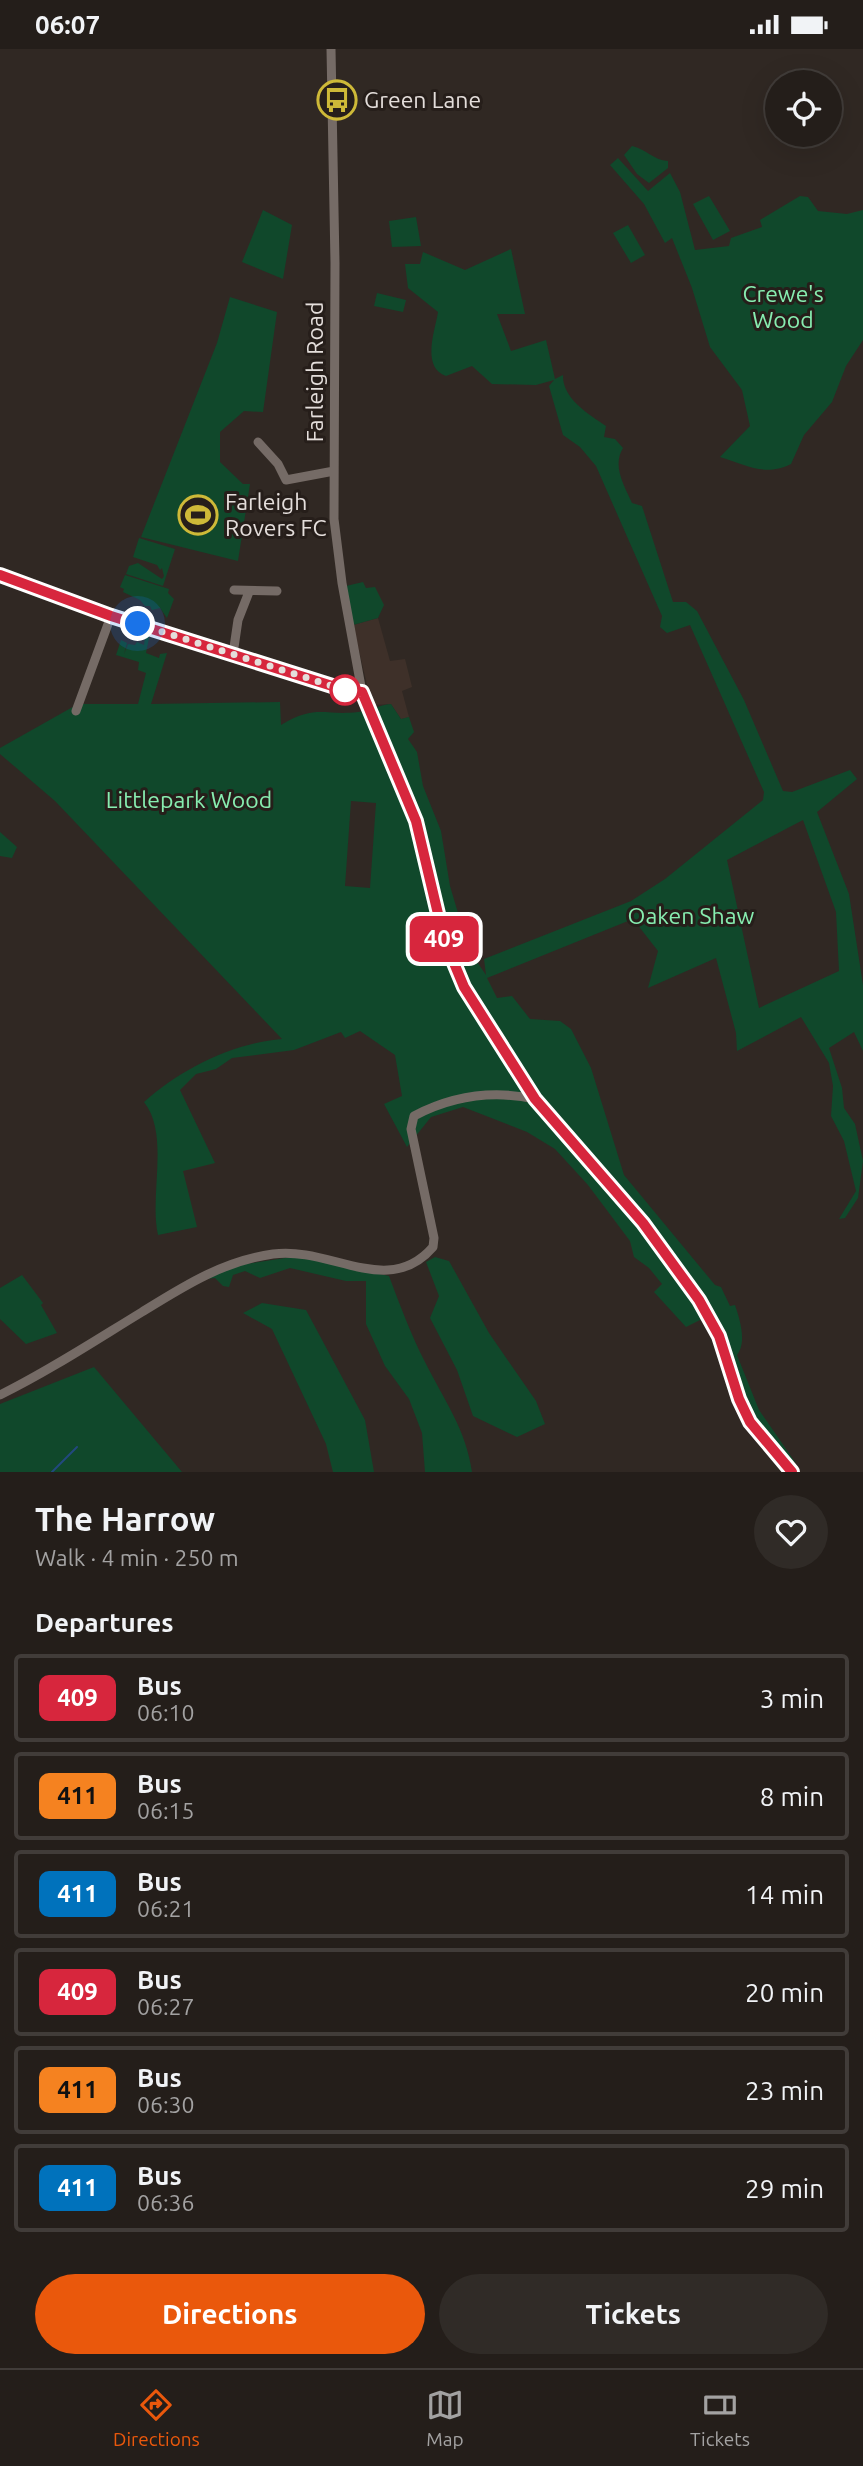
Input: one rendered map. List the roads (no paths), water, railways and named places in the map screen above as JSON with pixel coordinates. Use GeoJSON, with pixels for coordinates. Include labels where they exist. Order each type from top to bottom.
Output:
{"type":"FeatureCollection","features":[{"type":"Feature","properties":{"kind":"street","name":"Farleigh Road"},"geometry":{"type":"LineString","coordinates":[[331,49],[335,263],[334,471],[338,556],[362,692],[419,831],[452,963],[464,987],[535,1099],[643,1223],[674,1264],[719,1336],[739,1399],[750,1422],[792,1472]]}},
{"type":"Feature","properties":{"kind":"street"},"geometry":{"type":"LineString","coordinates":[[258,442],[278,464],[286,480],[334,471]]}},
{"type":"Feature","properties":{"kind":"street"},"geometry":{"type":"LineString","coordinates":[[0,575],[111,616],[348,691],[362,692]]}},
{"type":"Feature","properties":{"kind":"street"},"geometry":{"type":"LineString","coordinates":[[234,590],[277,591]]}},
{"type":"Feature","properties":{"kind":"street"},"geometry":{"type":"LineString","coordinates":[[230,653],[249,592]]}},
{"type":"Feature","properties":{"kind":"street"},"geometry":{"type":"LineString","coordinates":[[76,711],[111,616]]}},
{"type":"Feature","properties":{"kind":"street"},"geometry":{"type":"LineString","coordinates":[[518,1095],[523,1082]]}},
{"type":"Feature","properties":{"kind":"street"},"geometry":{"type":"LineString","coordinates":[[0,1395],[177,1289],[235,1263],[275,1254],[303,1255],[387,1273],[414,1263],[433,1247],[434,1238],[411,1129],[414,1116],[449,1101],[486,1094],[518,1095],[535,1099]]}},
{"type":"Feature","properties":{"kind":"waterway"},"geometry":{"type":"LineString","coordinates":[[52,1472],[77,1447]]}},
{"type":"Feature","properties":{"kind":"place","name":"Green Lane"},"geometry":{"type":"Point","coordinates":[337,100]}},
{"type":"Feature","properties":{"kind":"place","name":"Farleigh Rovers FC"},"geometry":{"type":"Point","coordinates":[198,515]}},
{"type":"Feature","properties":{"kind":"park label","name":"Crewe's Wood"},"geometry":{"type":"Point","coordinates":[783,307]}},
{"type":"Feature","properties":{"kind":"park label","name":"Littlepark Wood"},"geometry":{"type":"Point","coordinates":[189,800]}},
{"type":"Feature","properties":{"kind":"park label","name":"Oaken Shaw"},"geometry":{"type":"Point","coordinates":[691,916]}}]}
